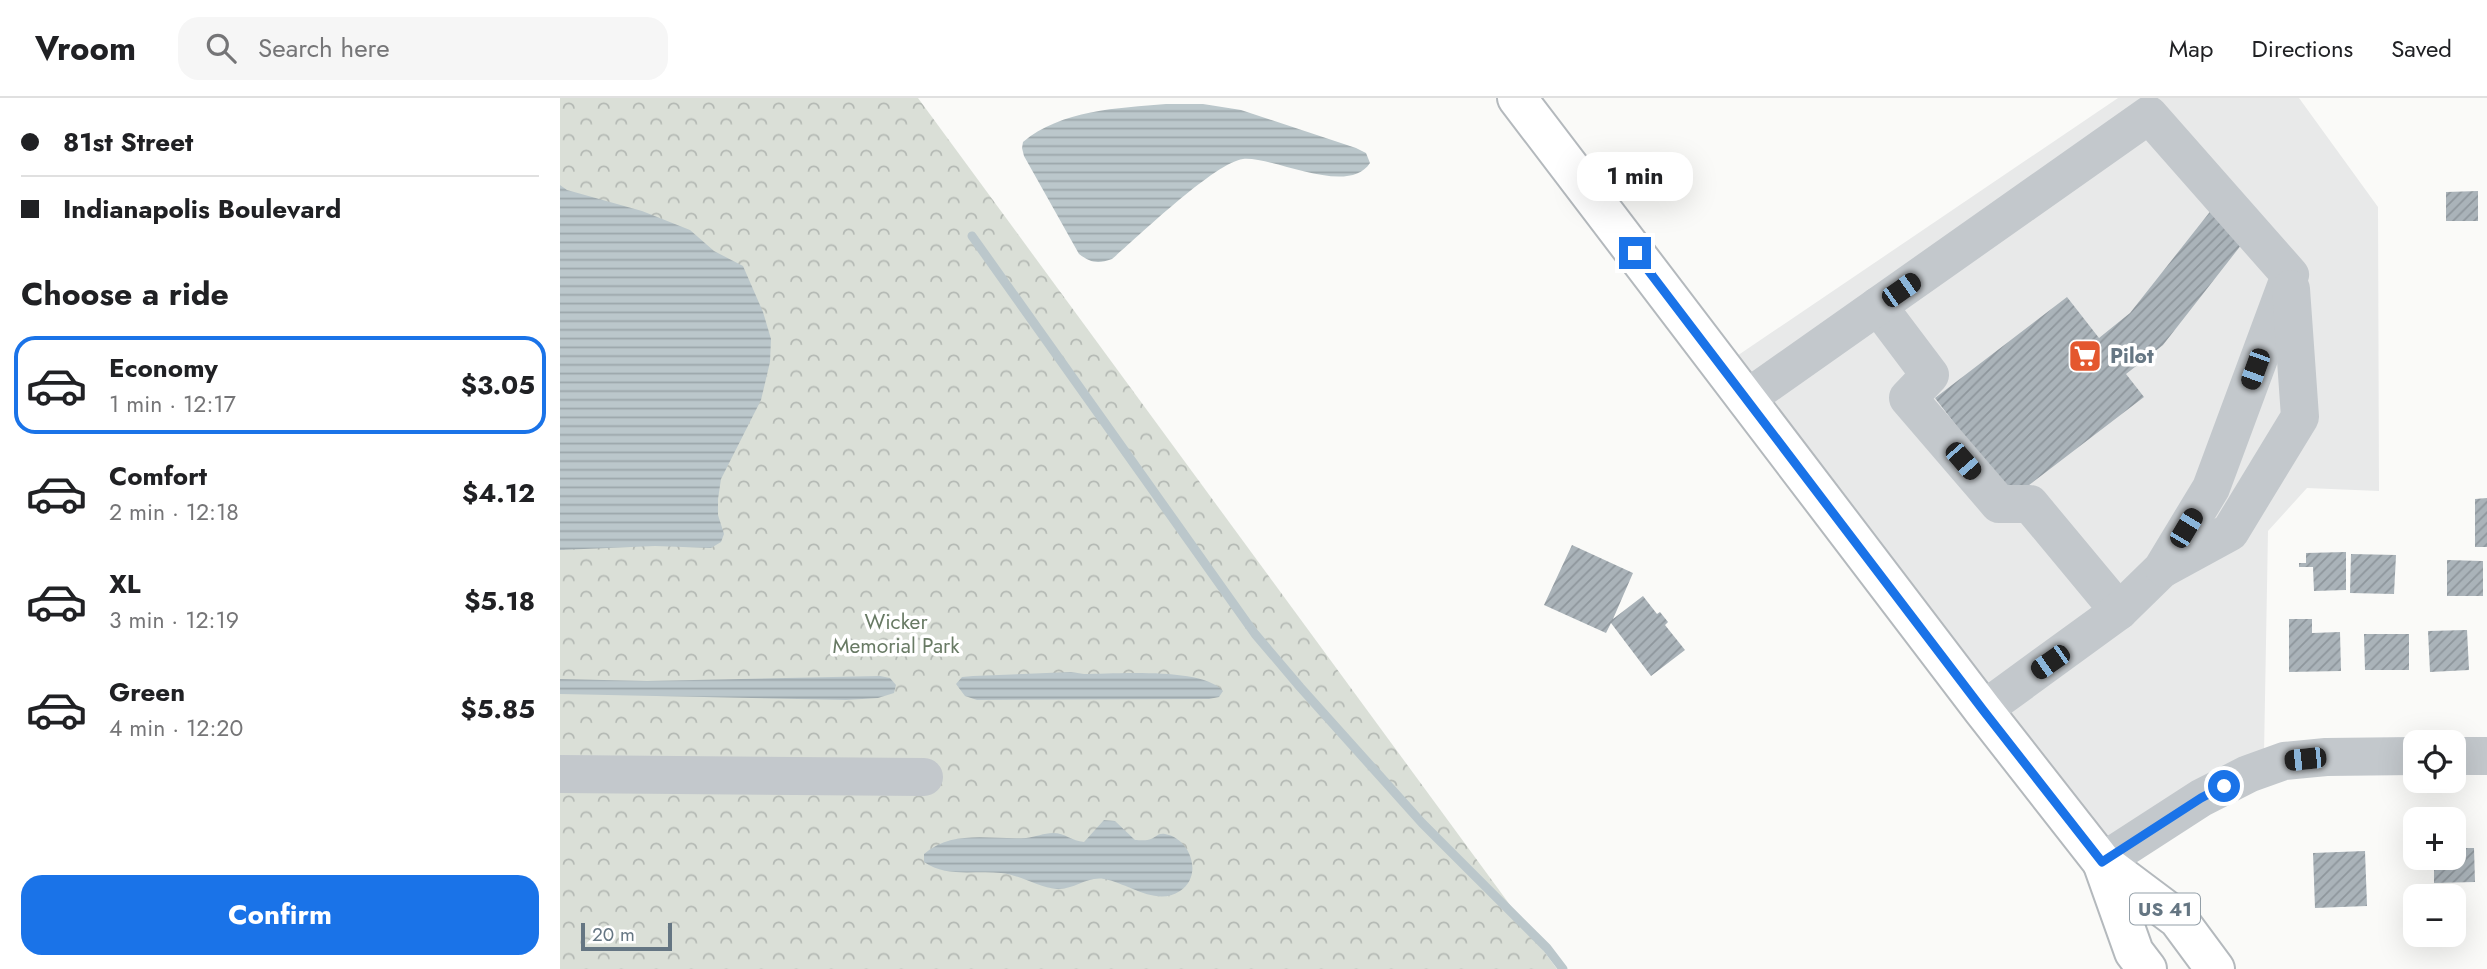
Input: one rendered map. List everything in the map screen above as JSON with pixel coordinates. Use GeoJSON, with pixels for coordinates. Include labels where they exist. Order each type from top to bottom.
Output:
{"type":"FeatureCollection","features":[{"type":"Feature","properties":{"kind":"highway","name":"US 41"},"geometry":{"type":"LineString","coordinates":[[1518,99],[1983,710],[2102,862],[2178,919],[2215,969]]}},
{"type":"Feature","properties":{"kind":"highway","name":"US 41"},"geometry":{"type":"LineString","coordinates":[[2102,862],[2134,952],[2147,969]]}},
{"type":"Feature","properties":{"kind":"street"},"geometry":{"type":"LineString","coordinates":[[1746,399],[2149,115],[2290,275],[2300,417],[2230,532],[2162,569]]}},
{"type":"Feature","properties":{"kind":"street"},"geometry":{"type":"LineString","coordinates":[[1983,710],[2119,611],[2162,569],[2211,488],[2290,275]]}},
{"type":"Feature","properties":{"kind":"street"},"geometry":{"type":"LineString","coordinates":[[1878,306],[1930,375],[1908,398],[1999,504],[2030,504],[2119,611]]}},
{"type":"Feature","properties":{"kind":"street"},"geometry":{"type":"LineString","coordinates":[[2466,756],[2487,756]]}},
{"type":"Feature","properties":{"kind":"street"},"geometry":{"type":"LineString","coordinates":[[2102,862],[2201,798],[2248,774],[2284,761],[2326,757],[2403,757]]}},
{"type":"Feature","properties":{"kind":"street"},"geometry":{"type":"LineString","coordinates":[[560,774],[924,777]]}},
{"type":"Feature","properties":{"kind":"shaded area"},"geometry":{"type":"Polygon","coordinates":[[[2118,98],[2299,98],[2378,207],[2379,491],[2307,488],[2268,531],[2264,754],[2104,847],[1728,362],[2118,98]]]}},
{"type":"Feature","properties":{"kind":"shaded area"},"geometry":{"type":"Polygon","coordinates":[[[1203,104],[1241,110],[1356,148],[1366,153],[1370,163],[1359,172],[1345,176],[1328,176],[1243,159],[1214,173],[1112,259],[1095,262],[1087,259],[1079,254],[1024,156],[1023,142],[1038,131],[1072,117],[1110,109],[1203,104]]]}},
{"type":"Feature","properties":{"kind":"shaded area"},"geometry":{"type":"Polygon","coordinates":[[[560,185],[567,190],[642,211],[690,230],[714,251],[743,266],[763,312],[771,339],[770,362],[761,400],[721,479],[718,515],[724,534],[721,542],[711,548],[655,546],[560,550],[560,185]]]}},
{"type":"Feature","properties":{"kind":"shaded area"},"geometry":{"type":"Polygon","coordinates":[[[1071,672],[1178,675],[1212,683],[1223,691],[1219,697],[1209,699],[977,700],[965,696],[956,684],[962,677],[1071,672]]]}},
{"type":"Feature","properties":{"kind":"shaded area"},"geometry":{"type":"Polygon","coordinates":[[[880,676],[890,678],[896,685],[894,693],[878,698],[846,700],[560,694],[560,679],[647,681],[880,676]]]}},
{"type":"Feature","properties":{"kind":"shaded area"},"geometry":{"type":"Polygon","coordinates":[[[1104,820],[1115,821],[1135,840],[1149,840],[1165,834],[1181,842],[1191,858],[1191,876],[1187,884],[1180,891],[1161,896],[1104,879],[1092,879],[1057,889],[1008,874],[952,872],[924,862],[924,854],[935,846],[960,838],[1026,838],[1053,833],[1084,842],[1104,820]]]}},
{"type":"Feature","properties":{"kind":"green space","name":"Wicker Memorial Park"},"geometry":{"type":"Polygon","coordinates":[[[560,98],[918,98],[1557,969],[560,969],[560,98]]]}},
{"type":"Feature","properties":{"kind":"building"},"geometry":{"type":"Polygon","coordinates":[[[2478,191],[2478,221],[2446,221],[2446,192],[2478,191]]]}},
{"type":"Feature","properties":{"kind":"building"},"geometry":{"type":"Polygon","coordinates":[[[2220,199],[2249,235],[2163,345],[2126,374],[2144,397],[2012,498],[1935,398],[2067,297],[2099,338],[2130,313],[2220,199]]]}},
{"type":"Feature","properties":{"kind":"building"},"geometry":{"type":"Polygon","coordinates":[[[2487,498],[2487,547],[2475,547],[2475,499],[2487,498]]]}},
{"type":"Feature","properties":{"kind":"building"},"geometry":{"type":"Polygon","coordinates":[[[1572,545],[1633,573],[1613,619],[1643,596],[1657,614],[1660,612],[1668,622],[1665,625],[1685,650],[1651,676],[1611,623],[1606,633],[1544,605],[1572,545]]]}},
{"type":"Feature","properties":{"kind":"building"},"geometry":{"type":"Polygon","coordinates":[[[2346,552],[2346,590],[2314,591],[2313,567],[2299,567],[2299,563],[2306,563],[2306,553],[2346,552]]]}},
{"type":"Feature","properties":{"kind":"building"},"geometry":{"type":"Polygon","coordinates":[[[2351,554],[2396,555],[2394,594],[2350,593],[2351,554]]]}},
{"type":"Feature","properties":{"kind":"building"},"geometry":{"type":"Polygon","coordinates":[[[2447,560],[2483,561],[2483,596],[2447,596],[2447,560]]]}},
{"type":"Feature","properties":{"kind":"building"},"geometry":{"type":"Polygon","coordinates":[[[2289,619],[2312,619],[2312,633],[2340,632],[2341,671],[2289,672],[2289,619]]]}},
{"type":"Feature","properties":{"kind":"building"},"geometry":{"type":"Polygon","coordinates":[[[2467,630],[2469,670],[2430,672],[2428,631],[2467,630]]]}},
{"type":"Feature","properties":{"kind":"building"},"geometry":{"type":"Polygon","coordinates":[[[2364,634],[2409,634],[2409,670],[2365,670],[2364,634]]]}},
{"type":"Feature","properties":{"kind":"building"},"geometry":{"type":"Polygon","coordinates":[[[2466,848],[2474,848],[2475,882],[2434,883],[2434,870],[2466,870],[2466,848]]]}},
{"type":"Feature","properties":{"kind":"building"},"geometry":{"type":"Polygon","coordinates":[[[2365,851],[2367,906],[2315,908],[2313,853],[2365,851]]]}},
{"type":"Feature","properties":{"kind":"waterway"},"geometry":{"type":"LineString","coordinates":[[972,236],[1255,634],[1422,823],[1547,948],[1563,969]]}},
{"type":"Feature","properties":{"kind":"place","name":"Pilot"},"geometry":{"type":"Point","coordinates":[2085,356]}},
{"type":"Feature","properties":{"kind":"route"},"geometry":{"type":"LineString","coordinates":[[1635,253],[2102,862],[2224,786]]}}]}
